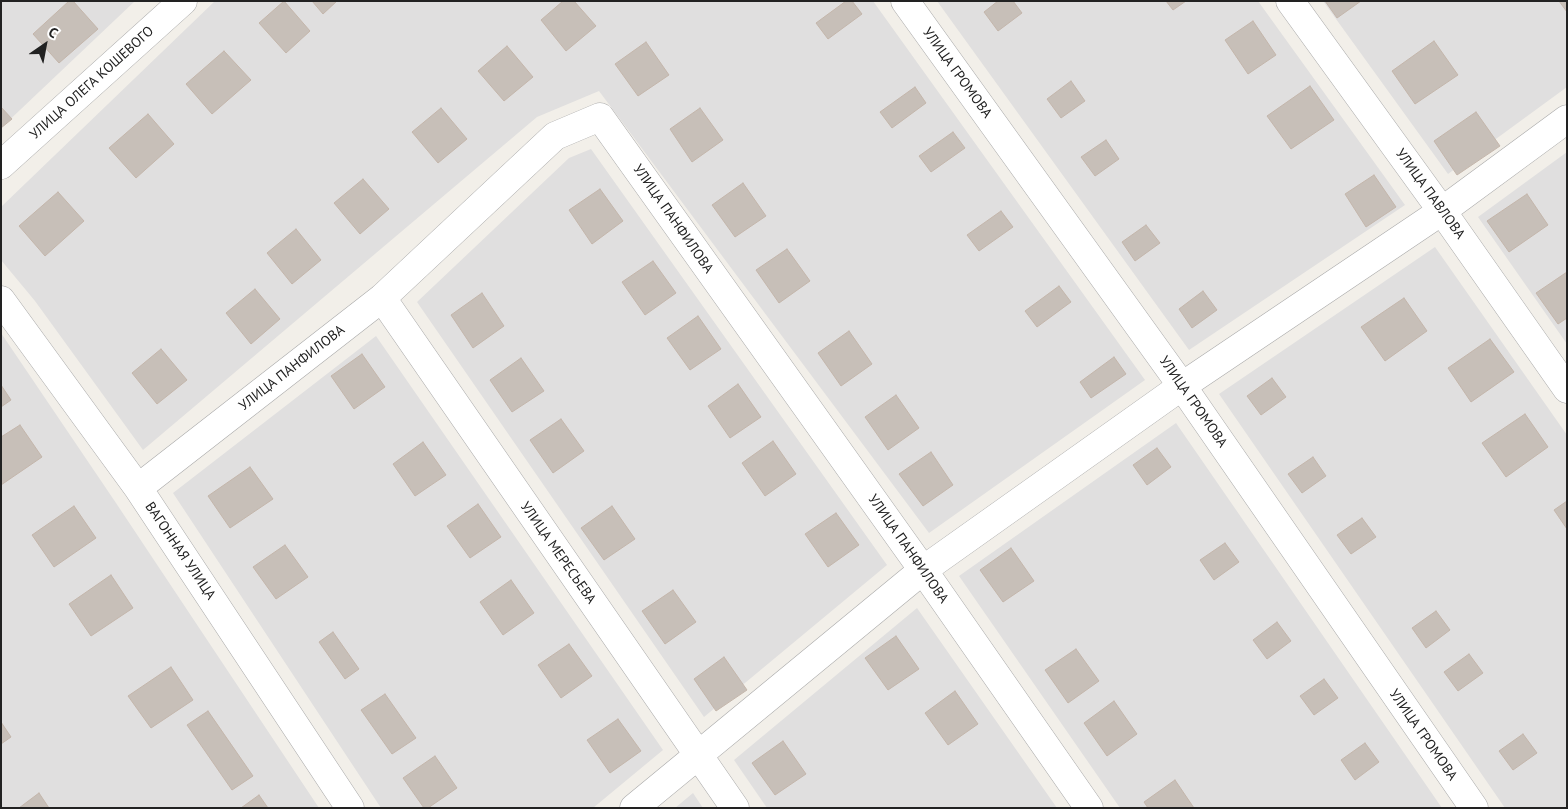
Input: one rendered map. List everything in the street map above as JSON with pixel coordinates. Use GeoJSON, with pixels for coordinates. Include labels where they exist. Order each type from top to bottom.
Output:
{"type":"FeatureCollection","features":[{"type":"Feature","properties":{"kind":"street","name":"УЛИЦА ОЛЕГА КОШЕВОГО"},"geometry":{"type":"LineString","coordinates":[[1,165],[183,1]]}},
{"type":"Feature","properties":{"kind":"street","name":"УЛИЦА ГРОМОВА"},"geometry":{"type":"LineString","coordinates":[[905,1],[1182,386],[1474,808]]}},
{"type":"Feature","properties":{"kind":"street","name":"УЛИЦА ПАВЛОВА"},"geometry":{"type":"LineString","coordinates":[[1290,1],[1442,211],[1567,389]]}},
{"type":"Feature","properties":{"kind":"street","name":"УЛИЦА ПАНФИЛОВА"},"geometry":{"type":"LineString","coordinates":[[138,488],[382,298],[555,136],[600,117],[1089,808]]}},
{"type":"Feature","properties":{"kind":"street"},"geometry":{"type":"LineString","coordinates":[[634,808],[922,570],[1182,386],[1442,211],[1567,119]]}},
{"type":"Feature","properties":{"kind":"street","name":"УЛИЦА МЕРЕСЬЕВА"},"geometry":{"type":"LineString","coordinates":[[382,298],[735,808]]}},
{"type":"Feature","properties":{"kind":"street","name":"ВАГОННАЯ УЛИЦА"},"geometry":{"type":"LineString","coordinates":[[1,300],[138,488],[350,808]]}},
{"type":"Feature","properties":{"kind":"shaded area"},"geometry":{"type":"Polygon","coordinates":[[[1,1],[135,1],[1,128],[1,1]]]}},
{"type":"Feature","properties":{"kind":"shaded area"},"geometry":{"type":"Polygon","coordinates":[[[215,1],[873,1],[1145,380],[929,533],[599,91],[537,117],[143,450],[35,301],[1,260],[1,207],[215,1]]]}},
{"type":"Feature","properties":{"kind":"shaded area"},"geometry":{"type":"Polygon","coordinates":[[[937,1],[1258,1],[1405,205],[1189,350],[937,1]]]}},
{"type":"Feature","properties":{"kind":"shaded area"},"geometry":{"type":"Polygon","coordinates":[[[1323,1],[1567,1],[1567,87],[1448,174],[1323,1]]]}},
{"type":"Feature","properties":{"kind":"shaded area"},"geometry":{"type":"Polygon","coordinates":[[[591,149],[887,565],[704,717],[417,302],[569,158],[591,149]]]}},
{"type":"Feature","properties":{"kind":"shaded area"},"geometry":{"type":"Polygon","coordinates":[[[1567,152],[1567,344],[1478,217],[1567,152]]]}},
{"type":"Feature","properties":{"kind":"shaded area"},"geometry":{"type":"Polygon","coordinates":[[[1435,247],[1567,435],[1567,808],[1505,808],[1219,394],[1435,247]]]}},
{"type":"Feature","properties":{"kind":"shaded area"},"geometry":{"type":"Polygon","coordinates":[[[1,333],[116,503],[319,808],[1,808],[1,333]]]}},
{"type":"Feature","properties":{"kind":"shaded area"},"geometry":{"type":"Polygon","coordinates":[[[376,336],[663,750],[593,808],[381,808],[173,493],[376,336]]]}},
{"type":"Feature","properties":{"kind":"shaded area"},"geometry":{"type":"Polygon","coordinates":[[[1176,423],[1442,808],[1120,808],[959,576],[1176,423]]]}},
{"type":"Feature","properties":{"kind":"shaded area"},"geometry":{"type":"Polygon","coordinates":[[[917,608],[1057,808],[767,808],[734,760],[917,608]]]}},
{"type":"Feature","properties":{"kind":"shaded area"},"geometry":{"type":"Polygon","coordinates":[[[693,793],[703,808],[675,808],[693,793]]]}},
{"type":"Feature","properties":{"kind":"building"},"geometry":{"type":"Polygon","coordinates":[[[69,1],[73,1],[98,29],[59,63],[33,34],[69,1]]]}},
{"type":"Feature","properties":{"kind":"building"},"geometry":{"type":"Polygon","coordinates":[[[284,1],[310,31],[286,53],[259,23],[284,1]]]}},
{"type":"Feature","properties":{"kind":"building"},"geometry":{"type":"Polygon","coordinates":[[[312,1],[337,1],[323,14],[312,1]]]}},
{"type":"Feature","properties":{"kind":"building"},"geometry":{"type":"Polygon","coordinates":[[[563,1],[574,1],[596,26],[566,51],[541,20],[563,1]]]}},
{"type":"Feature","properties":{"kind":"building"},"geometry":{"type":"Polygon","coordinates":[[[846,1],[852,1],[862,14],[828,39],[816,23],[846,1]]]}},
{"type":"Feature","properties":{"kind":"building"},"geometry":{"type":"Polygon","coordinates":[[[998,1],[1013,1],[1022,13],[998,31],[984,12],[998,1]]]}},
{"type":"Feature","properties":{"kind":"building"},"geometry":{"type":"Polygon","coordinates":[[[1166,1],[1186,1],[1173,10],[1166,1]]]}},
{"type":"Feature","properties":{"kind":"building"},"geometry":{"type":"Polygon","coordinates":[[[1325,1],[1361,1],[1337,18],[1325,1]]]}},
{"type":"Feature","properties":{"kind":"building"},"geometry":{"type":"Polygon","coordinates":[[[1559,1],[1567,1],[1567,12],[1559,1]]]}},
{"type":"Feature","properties":{"kind":"building"},"geometry":{"type":"Polygon","coordinates":[[[1253,21],[1276,55],[1248,74],[1225,40],[1253,21]]]}},
{"type":"Feature","properties":{"kind":"building"},"geometry":{"type":"Polygon","coordinates":[[[1434,41],[1458,75],[1415,104],[1392,71],[1434,41]]]}},
{"type":"Feature","properties":{"kind":"building"},"geometry":{"type":"Polygon","coordinates":[[[646,42],[669,75],[638,96],[615,64],[646,42]]]}},
{"type":"Feature","properties":{"kind":"building"},"geometry":{"type":"Polygon","coordinates":[[[507,46],[533,77],[504,101],[478,71],[507,46]]]}},
{"type":"Feature","properties":{"kind":"building"},"geometry":{"type":"Polygon","coordinates":[[[224,51],[251,80],[212,114],[186,84],[224,51]]]}},
{"type":"Feature","properties":{"kind":"building"},"geometry":{"type":"Polygon","coordinates":[[[1071,81],[1085,101],[1061,118],[1047,99],[1071,81]]]}},
{"type":"Feature","properties":{"kind":"building"},"geometry":{"type":"Polygon","coordinates":[[[1310,86],[1334,120],[1291,149],[1267,116],[1310,86]]]}},
{"type":"Feature","properties":{"kind":"building"},"geometry":{"type":"Polygon","coordinates":[[[915,87],[926,103],[892,128],[880,112],[915,87]]]}},
{"type":"Feature","properties":{"kind":"building"},"geometry":{"type":"Polygon","coordinates":[[[1,107],[12,119],[1,128],[1,107]]]}},
{"type":"Feature","properties":{"kind":"building"},"geometry":{"type":"Polygon","coordinates":[[[441,108],[467,139],[438,163],[412,132],[441,108]]]}},
{"type":"Feature","properties":{"kind":"building"},"geometry":{"type":"Polygon","coordinates":[[[700,108],[723,140],[692,162],[670,129],[700,108]]]}},
{"type":"Feature","properties":{"kind":"building"},"geometry":{"type":"Polygon","coordinates":[[[1476,112],[1500,146],[1457,175],[1434,141],[1476,112]]]}},
{"type":"Feature","properties":{"kind":"building"},"geometry":{"type":"Polygon","coordinates":[[[148,114],[174,144],[136,178],[109,148],[148,114]]]}},
{"type":"Feature","properties":{"kind":"building"},"geometry":{"type":"Polygon","coordinates":[[[953,132],[965,148],[931,172],[919,156],[953,132]]]}},
{"type":"Feature","properties":{"kind":"building"},"geometry":{"type":"Polygon","coordinates":[[[1106,140],[1119,159],[1095,176],[1081,157],[1106,140]]]}},
{"type":"Feature","properties":{"kind":"building"},"geometry":{"type":"Polygon","coordinates":[[[1374,175],[1396,207],[1366,227],[1345,194],[1374,175]]]}},
{"type":"Feature","properties":{"kind":"building"},"geometry":{"type":"Polygon","coordinates":[[[363,179],[389,209],[360,234],[334,203],[363,179]]]}},
{"type":"Feature","properties":{"kind":"building"},"geometry":{"type":"Polygon","coordinates":[[[743,183],[766,216],[735,237],[712,205],[743,183]]]}},
{"type":"Feature","properties":{"kind":"building"},"geometry":{"type":"Polygon","coordinates":[[[600,189],[623,221],[592,244],[569,210],[600,189]]]}},
{"type":"Feature","properties":{"kind":"building"},"geometry":{"type":"Polygon","coordinates":[[[58,192],[84,221],[45,256],[19,226],[58,192]]]}},
{"type":"Feature","properties":{"kind":"building"},"geometry":{"type":"Polygon","coordinates":[[[1527,194],[1548,225],[1509,252],[1487,221],[1527,194]]]}},
{"type":"Feature","properties":{"kind":"building"},"geometry":{"type":"Polygon","coordinates":[[[1001,211],[1013,227],[979,251],[967,235],[1001,211]]]}},
{"type":"Feature","properties":{"kind":"building"},"geometry":{"type":"Polygon","coordinates":[[[1146,225],[1160,243],[1135,261],[1122,242],[1146,225]]]}},
{"type":"Feature","properties":{"kind":"building"},"geometry":{"type":"Polygon","coordinates":[[[296,229],[321,260],[292,284],[267,253],[296,229]]]}},
{"type":"Feature","properties":{"kind":"building"},"geometry":{"type":"Polygon","coordinates":[[[787,249],[810,281],[779,303],[756,270],[787,249]]]}},
{"type":"Feature","properties":{"kind":"building"},"geometry":{"type":"Polygon","coordinates":[[[653,261],[676,293],[645,315],[622,282],[653,261]]]}},
{"type":"Feature","properties":{"kind":"building"},"geometry":{"type":"Polygon","coordinates":[[[1567,272],[1567,318],[1558,324],[1536,293],[1567,272]]]}},
{"type":"Feature","properties":{"kind":"building"},"geometry":{"type":"Polygon","coordinates":[[[1059,286],[1071,302],[1037,327],[1025,311],[1059,286]]]}},
{"type":"Feature","properties":{"kind":"building"},"geometry":{"type":"Polygon","coordinates":[[[255,289],[280,319],[251,344],[226,313],[255,289]]]}},
{"type":"Feature","properties":{"kind":"building"},"geometry":{"type":"Polygon","coordinates":[[[1203,291],[1217,310],[1192,328],[1179,309],[1203,291]]]}},
{"type":"Feature","properties":{"kind":"building"},"geometry":{"type":"Polygon","coordinates":[[[482,293],[504,326],[473,348],[451,315],[482,293]]]}},
{"type":"Feature","properties":{"kind":"building"},"geometry":{"type":"Polygon","coordinates":[[[1404,298],[1427,331],[1385,361],[1361,327],[1404,298]]]}},
{"type":"Feature","properties":{"kind":"building"},"geometry":{"type":"Polygon","coordinates":[[[698,316],[721,349],[690,370],[667,338],[698,316]]]}},
{"type":"Feature","properties":{"kind":"building"},"geometry":{"type":"Polygon","coordinates":[[[849,331],[872,364],[841,386],[818,353],[849,331]]]}},
{"type":"Feature","properties":{"kind":"building"},"geometry":{"type":"Polygon","coordinates":[[[1490,339],[1514,372],[1471,402],[1448,368],[1490,339]]]}},
{"type":"Feature","properties":{"kind":"building"},"geometry":{"type":"Polygon","coordinates":[[[161,349],[187,380],[157,404],[132,373],[161,349]]]}},
{"type":"Feature","properties":{"kind":"building"},"geometry":{"type":"Polygon","coordinates":[[[362,354],[385,387],[354,409],[331,376],[362,354]]]}},
{"type":"Feature","properties":{"kind":"building"},"geometry":{"type":"Polygon","coordinates":[[[1114,357],[1126,374],[1091,398],[1080,382],[1114,357]]]}},
{"type":"Feature","properties":{"kind":"building"},"geometry":{"type":"Polygon","coordinates":[[[521,358],[544,391],[512,412],[490,380],[521,358]]]}},
{"type":"Feature","properties":{"kind":"building"},"geometry":{"type":"Polygon","coordinates":[[[1272,378],[1286,397],[1261,415],[1247,396],[1272,378]]]}},
{"type":"Feature","properties":{"kind":"building"},"geometry":{"type":"Polygon","coordinates":[[[738,384],[761,417],[730,438],[708,406],[738,384]]]}},
{"type":"Feature","properties":{"kind":"building"},"geometry":{"type":"Polygon","coordinates":[[[1,385],[11,400],[1,407],[1,385]]]}},
{"type":"Feature","properties":{"kind":"building"},"geometry":{"type":"Polygon","coordinates":[[[896,395],[919,428],[888,450],[865,417],[896,395]]]}},
{"type":"Feature","properties":{"kind":"building"},"geometry":{"type":"Polygon","coordinates":[[[1525,414],[1548,447],[1506,477],[1482,443],[1525,414]]]}},
{"type":"Feature","properties":{"kind":"building"},"geometry":{"type":"Polygon","coordinates":[[[561,419],[584,451],[553,473],[530,440],[561,419]]]}},
{"type":"Feature","properties":{"kind":"building"},"geometry":{"type":"Polygon","coordinates":[[[20,425],[42,457],[1,485],[1,437],[20,425]]]}},
{"type":"Feature","properties":{"kind":"building"},"geometry":{"type":"Polygon","coordinates":[[[773,441],[796,474],[765,496],[742,463],[773,441]]]}},
{"type":"Feature","properties":{"kind":"building"},"geometry":{"type":"Polygon","coordinates":[[[423,442],[446,475],[415,496],[393,464],[423,442]]]}},
{"type":"Feature","properties":{"kind":"building"},"geometry":{"type":"Polygon","coordinates":[[[1157,448],[1171,467],[1147,485],[1133,465],[1157,448]]]}},
{"type":"Feature","properties":{"kind":"building"},"geometry":{"type":"Polygon","coordinates":[[[931,452],[953,485],[923,506],[899,474],[931,452]]]}},
{"type":"Feature","properties":{"kind":"building"},"geometry":{"type":"Polygon","coordinates":[[[1313,457],[1326,476],[1302,493],[1288,474],[1313,457]]]}},
{"type":"Feature","properties":{"kind":"building"},"geometry":{"type":"Polygon","coordinates":[[[250,467],[273,499],[230,528],[208,496],[250,467]]]}},
{"type":"Feature","properties":{"kind":"building"},"geometry":{"type":"Polygon","coordinates":[[[1567,501],[1567,529],[1554,510],[1567,501]]]}},
{"type":"Feature","properties":{"kind":"building"},"geometry":{"type":"Polygon","coordinates":[[[478,504],[501,537],[470,558],[447,526],[478,504]]]}},
{"type":"Feature","properties":{"kind":"building"},"geometry":{"type":"Polygon","coordinates":[[[74,506],[96,538],[54,567],[32,535],[74,506]]]}},
{"type":"Feature","properties":{"kind":"building"},"geometry":{"type":"Polygon","coordinates":[[[612,506],[635,539],[604,560],[581,528],[612,506]]]}},
{"type":"Feature","properties":{"kind":"building"},"geometry":{"type":"Polygon","coordinates":[[[836,513],[859,545],[828,567],[805,534],[836,513]]]}},
{"type":"Feature","properties":{"kind":"building"},"geometry":{"type":"Polygon","coordinates":[[[1362,518],[1376,537],[1351,554],[1337,535],[1362,518]]]}},
{"type":"Feature","properties":{"kind":"building"},"geometry":{"type":"Polygon","coordinates":[[[1225,543],[1239,562],[1214,580],[1200,560],[1225,543]]]}},
{"type":"Feature","properties":{"kind":"building"},"geometry":{"type":"Polygon","coordinates":[[[285,545],[308,577],[276,599],[253,567],[285,545]]]}},
{"type":"Feature","properties":{"kind":"building"},"geometry":{"type":"Polygon","coordinates":[[[1011,548],[1034,581],[1003,602],[980,570],[1011,548]]]}},
{"type":"Feature","properties":{"kind":"building"},"geometry":{"type":"Polygon","coordinates":[[[111,575],[133,608],[91,636],[69,604],[111,575]]]}},
{"type":"Feature","properties":{"kind":"building"},"geometry":{"type":"Polygon","coordinates":[[[511,580],[534,613],[503,635],[480,602],[511,580]]]}},
{"type":"Feature","properties":{"kind":"building"},"geometry":{"type":"Polygon","coordinates":[[[673,590],[696,622],[665,644],[642,611],[673,590]]]}},
{"type":"Feature","properties":{"kind":"building"},"geometry":{"type":"Polygon","coordinates":[[[1436,611],[1450,630],[1426,648],[1412,628],[1436,611]]]}},
{"type":"Feature","properties":{"kind":"building"},"geometry":{"type":"Polygon","coordinates":[[[1277,622],[1291,641],[1267,659],[1253,640],[1277,622]]]}},
{"type":"Feature","properties":{"kind":"building"},"geometry":{"type":"Polygon","coordinates":[[[333,632],[359,669],[345,679],[319,642],[333,632]]]}},
{"type":"Feature","properties":{"kind":"building"},"geometry":{"type":"Polygon","coordinates":[[[896,636],[919,669],[888,690],[865,658],[896,636]]]}},
{"type":"Feature","properties":{"kind":"building"},"geometry":{"type":"Polygon","coordinates":[[[569,644],[592,676],[561,698],[538,665],[569,644]]]}},
{"type":"Feature","properties":{"kind":"building"},"geometry":{"type":"Polygon","coordinates":[[[1076,649],[1099,681],[1068,703],[1045,670],[1076,649]]]}},
{"type":"Feature","properties":{"kind":"building"},"geometry":{"type":"Polygon","coordinates":[[[1469,654],[1483,673],[1458,691],[1444,672],[1469,654]]]}},
{"type":"Feature","properties":{"kind":"building"},"geometry":{"type":"Polygon","coordinates":[[[724,657],[747,690],[716,711],[694,679],[724,657]]]}},
{"type":"Feature","properties":{"kind":"building"},"geometry":{"type":"Polygon","coordinates":[[[171,667],[193,700],[151,728],[128,696],[171,667]]]}},
{"type":"Feature","properties":{"kind":"building"},"geometry":{"type":"Polygon","coordinates":[[[1324,679],[1338,698],[1314,715],[1300,696],[1324,679]]]}},
{"type":"Feature","properties":{"kind":"building"},"geometry":{"type":"Polygon","coordinates":[[[955,691],[978,724],[948,745],[925,713],[955,691]]]}},
{"type":"Feature","properties":{"kind":"building"},"geometry":{"type":"Polygon","coordinates":[[[385,694],[416,738],[392,754],[361,710],[385,694]]]}},
{"type":"Feature","properties":{"kind":"building"},"geometry":{"type":"Polygon","coordinates":[[[1114,701],[1137,734],[1107,756],[1084,723],[1114,701]]]}},
{"type":"Feature","properties":{"kind":"building"},"geometry":{"type":"Polygon","coordinates":[[[208,711],[253,776],[232,790],[187,725],[208,711]]]}},
{"type":"Feature","properties":{"kind":"building"},"geometry":{"type":"Polygon","coordinates":[[[618,719],[641,751],[610,773],[587,740],[618,719]]]}},
{"type":"Feature","properties":{"kind":"building"},"geometry":{"type":"Polygon","coordinates":[[[1,722],[11,737],[1,744],[1,722]]]}},
{"type":"Feature","properties":{"kind":"building"},"geometry":{"type":"Polygon","coordinates":[[[1523,734],[1537,753],[1513,770],[1499,751],[1523,734]]]}},
{"type":"Feature","properties":{"kind":"building"},"geometry":{"type":"Polygon","coordinates":[[[783,741],[806,774],[775,795],[752,763],[783,741]]]}},
{"type":"Feature","properties":{"kind":"building"},"geometry":{"type":"Polygon","coordinates":[[[1365,743],[1379,762],[1355,780],[1341,760],[1365,743]]]}},
{"type":"Feature","properties":{"kind":"building"},"geometry":{"type":"Polygon","coordinates":[[[435,756],[457,788],[428,808],[424,808],[403,778],[435,756]]]}},
{"type":"Feature","properties":{"kind":"building"},"geometry":{"type":"Polygon","coordinates":[[[1175,780],[1194,808],[1148,808],[1144,802],[1175,780]]]}},
{"type":"Feature","properties":{"kind":"building"},"geometry":{"type":"Polygon","coordinates":[[[39,793],[49,808],[19,808],[39,793]]]}},
{"type":"Feature","properties":{"kind":"building"},"geometry":{"type":"Polygon","coordinates":[[[259,795],[268,808],[241,808],[259,795]]]}}]}
